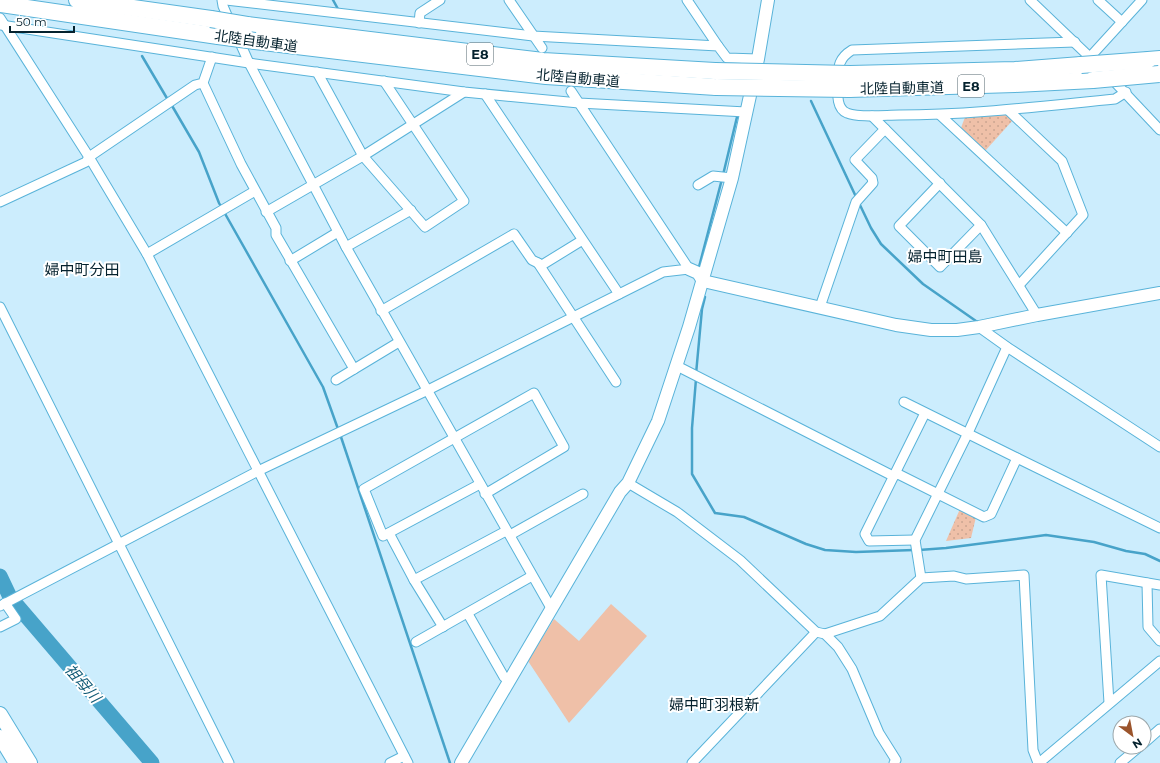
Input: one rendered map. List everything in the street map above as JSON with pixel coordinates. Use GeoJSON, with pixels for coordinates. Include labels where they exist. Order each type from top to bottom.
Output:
{"type":"FeatureCollection","features":[{"type":"Feature","properties":{"kind":"highway","name":"北陸自動車道"},"geometry":{"type":"LineString","coordinates":[[77,0],[247,25],[715,79]]}},
{"type":"Feature","properties":{"kind":"highway","name":"北陸自動車道"},"geometry":{"type":"LineString","coordinates":[[2,15],[218,36],[546,76],[1015,84],[1093,80],[1157,67]]}},
{"type":"Feature","properties":{"kind":"highway","name":"北陸自動車道"},"geometry":{"type":"LineString","coordinates":[[850,82],[1000,70],[1086,61],[1157,67]]}},
{"type":"Feature","properties":{"kind":"main road"},"geometry":{"type":"LineString","coordinates":[[0,714],[30,763]]}},
{"type":"Feature","properties":{"kind":"main road"},"geometry":{"type":"LineString","coordinates":[[0,737],[16,763]]}},
{"type":"Feature","properties":{"kind":"street"},"geometry":{"type":"LineString","coordinates":[[222,0],[223,6],[249,64],[314,184],[346,247],[551,608]]}},
{"type":"Feature","properties":{"kind":"street"},"geometry":{"type":"LineString","coordinates":[[226,0],[533,36],[718,46]]}},
{"type":"Feature","properties":{"kind":"street"},"geometry":{"type":"LineString","coordinates":[[419,23],[420,13],[440,0]]}},
{"type":"Feature","properties":{"kind":"street"},"geometry":{"type":"LineString","coordinates":[[509,0],[542,48]]}},
{"type":"Feature","properties":{"kind":"street"},"geometry":{"type":"LineString","coordinates":[[687,0],[718,46],[728,58],[758,59]]}},
{"type":"Feature","properties":{"kind":"street"},"geometry":{"type":"LineString","coordinates":[[461,763],[620,492],[628,483],[658,421],[677,366],[703,281],[732,178],[758,59],[768,0]]}},
{"type":"Feature","properties":{"kind":"street"},"geometry":{"type":"LineString","coordinates":[[1030,0],[1075,42],[1086,61],[1126,92],[1160,130]]}},
{"type":"Feature","properties":{"kind":"street"},"geometry":{"type":"LineString","coordinates":[[1098,0],[1122,22]]}},
{"type":"Feature","properties":{"kind":"street"},"geometry":{"type":"LineString","coordinates":[[1086,61],[1142,0]]}},
{"type":"Feature","properties":{"kind":"street"},"geometry":{"type":"LineString","coordinates":[[2,15],[249,64],[464,92],[579,103],[746,112]]}},
{"type":"Feature","properties":{"kind":"street"},"geometry":{"type":"LineString","coordinates":[[2,15],[147,254],[406,759],[390,763]]}},
{"type":"Feature","properties":{"kind":"street"},"geometry":{"type":"LineString","coordinates":[[1075,42],[852,50],[845,54],[838,63],[838,101],[842,110],[847,113],[872,116],[940,115],[1008,110],[1115,99],[1126,92]]}},
{"type":"Feature","properties":{"kind":"street"},"geometry":{"type":"LineString","coordinates":[[212,57],[203,83],[254,191],[276,228],[276,235],[354,369]]}},
{"type":"Feature","properties":{"kind":"street"},"geometry":{"type":"LineString","coordinates":[[317,72],[363,156],[425,226],[464,201],[384,81]]}},
{"type":"Feature","properties":{"kind":"street"},"geometry":{"type":"LineString","coordinates":[[0,202],[86,162],[89,158],[195,85],[203,83]]}},
{"type":"Feature","properties":{"kind":"street"},"geometry":{"type":"LineString","coordinates":[[571,91],[689,269]]}},
{"type":"Feature","properties":{"kind":"street"},"geometry":{"type":"LineString","coordinates":[[266,212],[363,156],[464,92]]}},
{"type":"Feature","properties":{"kind":"street"},"geometry":{"type":"LineString","coordinates":[[485,94],[581,240],[619,294]]}},
{"type":"Feature","properties":{"kind":"street"},"geometry":{"type":"LineString","coordinates":[[1008,110],[1062,161],[1082,215],[1020,284]]}},
{"type":"Feature","properties":{"kind":"street"},"geometry":{"type":"LineString","coordinates":[[940,115],[1067,233]]}},
{"type":"Feature","properties":{"kind":"street"},"geometry":{"type":"LineString","coordinates":[[872,116],[981,225],[1020,284],[1037,314]]}},
{"type":"Feature","properties":{"kind":"street"},"geometry":{"type":"LineString","coordinates":[[820,307],[856,202],[872,183],[872,178],[855,160],[885,129]]}},
{"type":"Feature","properties":{"kind":"street"},"geometry":{"type":"LineString","coordinates":[[698,185],[713,176],[732,178]]}},
{"type":"Feature","properties":{"kind":"street"},"geometry":{"type":"LineString","coordinates":[[940,183],[899,226],[940,267],[981,225]]}},
{"type":"Feature","properties":{"kind":"street"},"geometry":{"type":"LineString","coordinates":[[147,254],[254,191]]}},
{"type":"Feature","properties":{"kind":"street"},"geometry":{"type":"LineString","coordinates":[[346,247],[411,210]]}},
{"type":"Feature","properties":{"kind":"street"},"geometry":{"type":"LineString","coordinates":[[290,261],[338,232]]}},
{"type":"Feature","properties":{"kind":"street"},"geometry":{"type":"LineString","coordinates":[[382,311],[514,234],[532,260],[542,264],[581,240]]}},
{"type":"Feature","properties":{"kind":"street"},"geometry":{"type":"LineString","coordinates":[[538,263],[572,318],[616,382]]}},
{"type":"Feature","properties":{"kind":"street"},"geometry":{"type":"LineString","coordinates":[[0,627],[16,619],[2,604],[258,471],[428,390],[663,272],[689,269],[698,273],[703,281],[896,325],[931,330],[957,330],[980,327],[1037,314],[1160,293]]}},
{"type":"Feature","properties":{"kind":"street"},"geometry":{"type":"LineString","coordinates":[[0,307],[230,763]]}},
{"type":"Feature","properties":{"kind":"street"},"geometry":{"type":"LineString","coordinates":[[980,327],[1007,347],[1160,447]]}},
{"type":"Feature","properties":{"kind":"street"},"geometry":{"type":"LineString","coordinates":[[336,380],[400,342]]}},
{"type":"Feature","properties":{"kind":"street"},"geometry":{"type":"LineString","coordinates":[[921,578],[915,540],[968,433],[1007,347]]}},
{"type":"Feature","properties":{"kind":"street"},"geometry":{"type":"LineString","coordinates":[[677,366],[892,476],[898,474],[984,517],[991,514],[1017,458]]}},
{"type":"Feature","properties":{"kind":"street"},"geometry":{"type":"LineString","coordinates":[[480,484],[383,536],[364,489],[455,439],[534,393],[564,447],[485,494]]}},
{"type":"Feature","properties":{"kind":"street"},"geometry":{"type":"LineString","coordinates":[[904,402],[1160,528]]}},
{"type":"Feature","properties":{"kind":"street"},"geometry":{"type":"LineString","coordinates":[[915,540],[869,541],[865,534],[892,476],[925,412]]}},
{"type":"Feature","properties":{"kind":"street"},"geometry":{"type":"LineString","coordinates":[[628,483],[676,512],[740,560],[838,647],[852,669],[879,734],[896,762]]}},
{"type":"Feature","properties":{"kind":"street"},"geometry":{"type":"LineString","coordinates":[[414,580],[583,494]]}},
{"type":"Feature","properties":{"kind":"street"},"geometry":{"type":"LineString","coordinates":[[389,533],[414,580],[443,627]]}},
{"type":"Feature","properties":{"kind":"street"},"geometry":{"type":"LineString","coordinates":[[692,763],[821,633],[880,616],[921,578],[954,576],[966,579],[1024,575],[1033,750],[1039,763],[1160,661]]}},
{"type":"Feature","properties":{"kind":"street"},"geometry":{"type":"LineString","coordinates":[[1109,703],[1101,575],[1160,585]]}},
{"type":"Feature","properties":{"kind":"street"},"geometry":{"type":"LineString","coordinates":[[416,642],[468,614],[532,576]]}},
{"type":"Feature","properties":{"kind":"street"},"geometry":{"type":"LineString","coordinates":[[1147,583],[1148,627],[1160,641]]}},
{"type":"Feature","properties":{"kind":"street"},"geometry":{"type":"LineString","coordinates":[[468,614],[504,677],[509,681]]}},
{"type":"Feature","properties":{"kind":"street"},"geometry":{"type":"LineString","coordinates":[[1152,736],[1160,729]]}},
{"type":"Feature","properties":{"kind":"street"},"geometry":{"type":"LineString","coordinates":[[1120,763],[1130,760]]}},
{"type":"Feature","properties":{"kind":"shaded area"},"geometry":{"type":"Polygon","coordinates":[[[1006,115],[1013,120],[985,151],[961,128],[965,117],[1006,115]]]}},
{"type":"Feature","properties":{"kind":"shaded area"},"geometry":{"type":"Polygon","coordinates":[[[960,509],[976,517],[971,538],[946,541],[960,509]]]}},
{"type":"Feature","properties":{"kind":"shaded area"},"geometry":{"type":"Polygon","coordinates":[[[611,604],[647,636],[569,723],[528,661],[554,619],[579,641],[611,604]]]}},
{"type":"Feature","properties":{"kind":"waterway"},"geometry":{"type":"LineString","coordinates":[[333,0],[338,9]]}},
{"type":"Feature","properties":{"kind":"waterway"},"geometry":{"type":"LineString","coordinates":[[142,56],[168,100]]}},
{"type":"Feature","properties":{"kind":"waterway"},"geometry":{"type":"LineString","coordinates":[[811,101],[857,199]]}},
{"type":"Feature","properties":{"kind":"waterway"},"geometry":{"type":"LineString","coordinates":[[171,104],[199,152],[219,203],[323,387],[338,429]]}},
{"type":"Feature","properties":{"kind":"waterway"},"geometry":{"type":"LineString","coordinates":[[723,175],[737,117]]}},
{"type":"Feature","properties":{"kind":"waterway"},"geometry":{"type":"LineString","coordinates":[[699,267],[722,179]]}},
{"type":"Feature","properties":{"kind":"waterway"},"geometry":{"type":"LineString","coordinates":[[859,203],[871,228],[881,244],[923,284],[976,321]]}},
{"type":"Feature","properties":{"kind":"waterway"},"geometry":{"type":"LineString","coordinates":[[696,374],[702,309],[705,297]]}},
{"type":"Feature","properties":{"kind":"waterway"},"geometry":{"type":"LineString","coordinates":[[696,379],[692,428],[692,474],[715,513],[744,517],[806,544],[825,550],[856,552],[914,550]]}},
{"type":"Feature","properties":{"kind":"waterway"},"geometry":{"type":"LineString","coordinates":[[340,434],[450,763]]}},
{"type":"Feature","properties":{"kind":"waterway"},"geometry":{"type":"LineString","coordinates":[[919,550],[1046,535],[1094,542],[1126,551],[1145,554],[1160,561]]}},
{"type":"Feature","properties":{"kind":"waterway","name":"祖母川"},"geometry":{"type":"LineString","coordinates":[[0,576],[9,595]]}},
{"type":"Feature","properties":{"kind":"waterway","name":"祖母川"},"geometry":{"type":"LineString","coordinates":[[15,603],[152,763]]}},
{"type":"Feature","properties":{"kind":"district","name":"婦中町田島"},"geometry":{"type":"Point","coordinates":[945,256]}},
{"type":"Feature","properties":{"kind":"district","name":"婦中町分田"},"geometry":{"type":"Point","coordinates":[82,269]}},
{"type":"Feature","properties":{"kind":"district","name":"婦中町羽根新"},"geometry":{"type":"Point","coordinates":[714,704]}}]}
